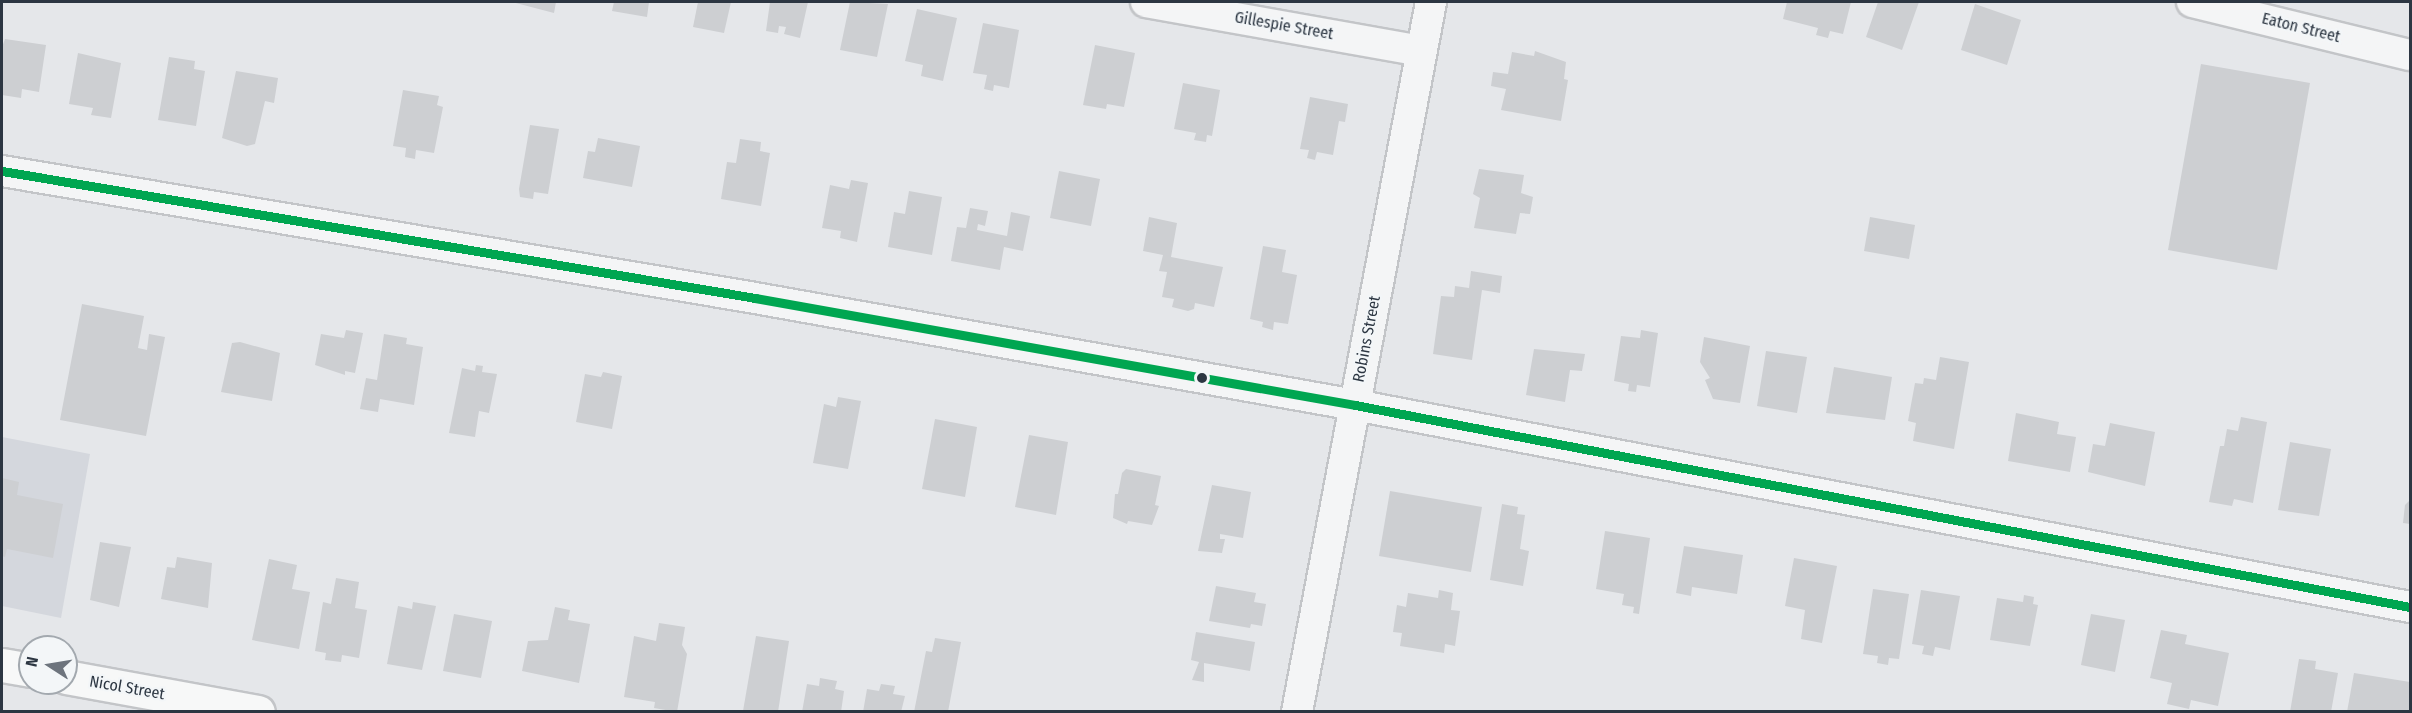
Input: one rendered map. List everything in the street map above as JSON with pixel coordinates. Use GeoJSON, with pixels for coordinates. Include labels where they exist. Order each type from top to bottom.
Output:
{"type":"FeatureCollection","features":[{"type":"Feature","properties":{"kind":"highway"},"geometry":{"type":"LineString","coordinates":[[2,665],[18,668]]}},
{"type":"Feature","properties":{"kind":"highway","name":"Nicol Street"},"geometry":{"type":"LineString","coordinates":[[78,679],[258,711]]}},
{"type":"Feature","properties":{"kind":"street","name":"Gillespie Street"},"geometry":{"type":"LineString","coordinates":[[1146,2],[1421,51]]}},
{"type":"Feature","properties":{"kind":"street","name":"Robins Street"},"geometry":{"type":"LineString","coordinates":[[1297,711],[1431,2]]}},
{"type":"Feature","properties":{"kind":"street","name":"Eaton Street"},"geometry":{"type":"LineString","coordinates":[[2192,2],[2410,55]]}},
{"type":"Feature","properties":{"kind":"street"},"geometry":{"type":"LineString","coordinates":[[2,171],[755,298],[1355,405],[2410,607]]}},
{"type":"Feature","properties":{"kind":"shaded area"},"geometry":{"type":"Polygon","coordinates":[[[2,437],[90,454],[61,618],[2,606],[2,437]]]}},
{"type":"Feature","properties":{"kind":"building"},"geometry":{"type":"Polygon","coordinates":[[[512,2],[556,2],[554,13],[512,2]]]}},
{"type":"Feature","properties":{"kind":"building"},"geometry":{"type":"Polygon","coordinates":[[[614,2],[649,2],[647,17],[612,11],[614,2]]]}},
{"type":"Feature","properties":{"kind":"building"},"geometry":{"type":"Polygon","coordinates":[[[698,2],[731,2],[724,33],[693,27],[698,2]]]}},
{"type":"Feature","properties":{"kind":"building"},"geometry":{"type":"Polygon","coordinates":[[[770,2],[808,2],[800,38],[784,34],[786,27],[779,26],[778,33],[766,31],[770,2]]]}},
{"type":"Feature","properties":{"kind":"building"},"geometry":{"type":"Polygon","coordinates":[[[850,2],[888,4],[877,57],[840,50],[850,2]]]}},
{"type":"Feature","properties":{"kind":"building"},"geometry":{"type":"Polygon","coordinates":[[[1787,2],[1851,2],[1843,34],[1830,31],[1828,38],[1816,35],[1818,28],[1783,19],[1787,2]]]}},
{"type":"Feature","properties":{"kind":"building"},"geometry":{"type":"Polygon","coordinates":[[[1878,2],[1919,2],[1902,50],[1866,37],[1878,2]]]}},
{"type":"Feature","properties":{"kind":"building"},"geometry":{"type":"Polygon","coordinates":[[[1975,4],[2021,20],[2007,65],[1961,50],[1975,4]]]}},
{"type":"Feature","properties":{"kind":"building"},"geometry":{"type":"Polygon","coordinates":[[[917,9],[957,18],[943,81],[921,76],[923,65],[905,61],[917,9]]]}},
{"type":"Feature","properties":{"kind":"building"},"geometry":{"type":"Polygon","coordinates":[[[983,23],[1019,30],[1009,88],[994,85],[993,91],[984,89],[987,75],[973,73],[983,23]]]}},
{"type":"Feature","properties":{"kind":"building"},"geometry":{"type":"Polygon","coordinates":[[[5,39],[46,45],[39,92],[22,89],[21,98],[2,95],[2,47],[5,39]]]}},
{"type":"Feature","properties":{"kind":"building"},"geometry":{"type":"Polygon","coordinates":[[[1095,45],[1135,53],[1124,107],[1107,104],[1106,109],[1083,105],[1095,45]]]}},
{"type":"Feature","properties":{"kind":"building"},"geometry":{"type":"Polygon","coordinates":[[[1535,51],[1566,62],[1564,79],[1568,80],[1561,121],[1501,110],[1506,89],[1491,86],[1493,72],[1508,74],[1512,52],[1534,56],[1535,51]]]}},
{"type":"Feature","properties":{"kind":"building"},"geometry":{"type":"Polygon","coordinates":[[[78,53],[121,63],[111,118],[91,115],[93,108],[69,104],[78,53]]]}},
{"type":"Feature","properties":{"kind":"building"},"geometry":{"type":"Polygon","coordinates":[[[169,57],[195,61],[194,69],[205,71],[196,126],[158,120],[169,57]]]}},
{"type":"Feature","properties":{"kind":"building"},"geometry":{"type":"Polygon","coordinates":[[[2201,64],[2310,83],[2277,270],[2168,250],[2201,64]]]}},
{"type":"Feature","properties":{"kind":"building"},"geometry":{"type":"Polygon","coordinates":[[[236,71],[278,78],[274,103],[265,101],[255,144],[247,146],[222,138],[236,71]]]}},
{"type":"Feature","properties":{"kind":"building"},"geometry":{"type":"Polygon","coordinates":[[[1183,83],[1220,90],[1212,136],[1207,135],[1206,142],[1194,140],[1196,133],[1174,129],[1183,83]]]}},
{"type":"Feature","properties":{"kind":"building"},"geometry":{"type":"Polygon","coordinates":[[[403,90],[439,96],[437,105],[443,107],[434,153],[416,150],[415,159],[405,157],[406,148],[393,146],[403,90]]]}},
{"type":"Feature","properties":{"kind":"building"},"geometry":{"type":"Polygon","coordinates":[[[1310,97],[1348,104],[1345,122],[1339,121],[1333,155],[1317,152],[1315,160],[1307,158],[1309,150],[1300,149],[1310,97]]]}},
{"type":"Feature","properties":{"kind":"building"},"geometry":{"type":"Polygon","coordinates":[[[530,125],[559,129],[548,194],[534,192],[533,199],[520,197],[519,189],[530,125]]]}},
{"type":"Feature","properties":{"kind":"building"},"geometry":{"type":"Polygon","coordinates":[[[598,138],[640,146],[632,187],[583,178],[588,151],[595,152],[598,138]]]}},
{"type":"Feature","properties":{"kind":"building"},"geometry":{"type":"Polygon","coordinates":[[[740,139],[761,142],[760,151],[770,153],[761,206],[721,199],[727,162],[736,163],[740,139]]]}},
{"type":"Feature","properties":{"kind":"building"},"geometry":{"type":"Polygon","coordinates":[[[1479,169],[1524,175],[1521,193],[1533,197],[1530,214],[1520,213],[1516,234],[1474,228],[1480,198],[1473,194],[1479,169]]]}},
{"type":"Feature","properties":{"kind":"building"},"geometry":{"type":"Polygon","coordinates":[[[1059,171],[1100,179],[1091,226],[1050,218],[1059,171]]]}},
{"type":"Feature","properties":{"kind":"building"},"geometry":{"type":"Polygon","coordinates":[[[851,180],[868,183],[857,242],[840,238],[841,231],[822,228],[830,185],[849,189],[851,180]]]}},
{"type":"Feature","properties":{"kind":"building"},"geometry":{"type":"Polygon","coordinates":[[[909,191],[942,197],[932,255],[888,247],[894,212],[905,214],[909,191]]]}},
{"type":"Feature","properties":{"kind":"building"},"geometry":{"type":"Polygon","coordinates":[[[970,208],[988,211],[985,226],[978,224],[977,230],[1007,236],[1011,212],[1030,216],[1023,251],[1004,247],[1000,270],[951,261],[957,227],[966,228],[970,208]]]}},
{"type":"Feature","properties":{"kind":"building"},"geometry":{"type":"Polygon","coordinates":[[[1149,217],[1177,223],[1171,257],[1223,267],[1214,307],[1195,303],[1194,309],[1188,311],[1172,307],[1174,299],[1162,297],[1167,272],[1159,271],[1163,255],[1143,251],[1149,217]]]}},
{"type":"Feature","properties":{"kind":"building"},"geometry":{"type":"Polygon","coordinates":[[[1870,217],[1915,225],[1909,259],[1864,251],[1870,217]]]}},
{"type":"Feature","properties":{"kind":"building"},"geometry":{"type":"Polygon","coordinates":[[[1263,246],[1286,250],[1282,272],[1297,275],[1288,324],[1274,322],[1273,330],[1262,327],[1263,322],[1250,319],[1263,246]]]}},
{"type":"Feature","properties":{"kind":"building"},"geometry":{"type":"Polygon","coordinates":[[[1471,271],[1502,276],[1500,293],[1482,290],[1472,360],[1433,354],[1441,296],[1454,297],[1455,286],[1469,288],[1471,271]]]}},
{"type":"Feature","properties":{"kind":"building"},"geometry":{"type":"Polygon","coordinates":[[[82,304],[144,316],[138,348],[147,350],[149,334],[165,337],[146,436],[60,420],[82,304]]]}},
{"type":"Feature","properties":{"kind":"building"},"geometry":{"type":"Polygon","coordinates":[[[346,330],[363,333],[355,373],[345,371],[345,375],[315,365],[321,334],[344,338],[346,330]]]}},
{"type":"Feature","properties":{"kind":"building"},"geometry":{"type":"Polygon","coordinates":[[[1641,330],[1658,333],[1650,387],[1637,385],[1636,392],[1628,391],[1629,384],[1614,381],[1621,336],[1640,338],[1641,330]]]}},
{"type":"Feature","properties":{"kind":"building"},"geometry":{"type":"Polygon","coordinates":[[[384,334],[407,338],[406,344],[423,347],[414,405],[380,399],[378,412],[360,409],[366,378],[377,380],[384,334]]]}},
{"type":"Feature","properties":{"kind":"building"},"geometry":{"type":"Polygon","coordinates":[[[1704,337],[1750,346],[1740,403],[1713,399],[1705,380],[1710,378],[1700,362],[1704,337]]]}},
{"type":"Feature","properties":{"kind":"building"},"geometry":{"type":"Polygon","coordinates":[[[240,342],[280,353],[272,401],[221,392],[232,343],[240,342]]]}},
{"type":"Feature","properties":{"kind":"building"},"geometry":{"type":"Polygon","coordinates":[[[1534,349],[1585,354],[1582,371],[1570,370],[1565,402],[1526,395],[1534,349]]]}},
{"type":"Feature","properties":{"kind":"building"},"geometry":{"type":"Polygon","coordinates":[[[1766,351],[1807,357],[1797,413],[1757,406],[1766,351]]]}},
{"type":"Feature","properties":{"kind":"building"},"geometry":{"type":"Polygon","coordinates":[[[1940,357],[1969,362],[1954,449],[1913,441],[1916,423],[1908,421],[1915,383],[1923,384],[1924,378],[1936,380],[1940,357]]]}},
{"type":"Feature","properties":{"kind":"building"},"geometry":{"type":"Polygon","coordinates":[[[476,365],[483,366],[482,372],[497,374],[489,413],[479,411],[475,437],[449,433],[462,368],[475,371],[476,365]]]}},
{"type":"Feature","properties":{"kind":"building"},"geometry":{"type":"Polygon","coordinates":[[[1834,367],[1892,377],[1885,420],[1826,413],[1834,367]]]}},
{"type":"Feature","properties":{"kind":"building"},"geometry":{"type":"Polygon","coordinates":[[[603,372],[622,376],[612,429],[576,422],[585,374],[601,377],[603,372]]]}},
{"type":"Feature","properties":{"kind":"building"},"geometry":{"type":"Polygon","coordinates":[[[838,397],[861,401],[848,469],[813,463],[824,404],[836,407],[838,397]]]}},
{"type":"Feature","properties":{"kind":"building"},"geometry":{"type":"Polygon","coordinates":[[[2016,413],[2059,422],[2057,434],[2076,437],[2070,472],[2008,461],[2016,413]]]}},
{"type":"Feature","properties":{"kind":"building"},"geometry":{"type":"Polygon","coordinates":[[[2241,417],[2267,422],[2253,503],[2234,499],[2232,506],[2209,502],[2220,446],[2224,446],[2227,429],[2238,431],[2241,417]]]}},
{"type":"Feature","properties":{"kind":"building"},"geometry":{"type":"Polygon","coordinates":[[[935,419],[977,427],[965,497],[922,489],[935,419]]]}},
{"type":"Feature","properties":{"kind":"building"},"geometry":{"type":"Polygon","coordinates":[[[2110,423],[2155,432],[2145,486],[2088,472],[2093,444],[2105,446],[2110,423]]]}},
{"type":"Feature","properties":{"kind":"building"},"geometry":{"type":"Polygon","coordinates":[[[1029,435],[1068,442],[1056,515],[1015,507],[1029,435]]]}},
{"type":"Feature","properties":{"kind":"building"},"geometry":{"type":"Polygon","coordinates":[[[2290,442],[2331,449],[2319,516],[2278,510],[2290,442]]]}},
{"type":"Feature","properties":{"kind":"building"},"geometry":{"type":"Polygon","coordinates":[[[1126,469],[1161,476],[1155,505],[1159,506],[1152,525],[1128,521],[1127,524],[1113,518],[1115,494],[1118,494],[1122,473],[1126,469]]]}},
{"type":"Feature","properties":{"kind":"building"},"geometry":{"type":"Polygon","coordinates":[[[2,478],[19,482],[17,495],[63,504],[53,558],[7,549],[5,557],[2,556],[2,478]]]}},
{"type":"Feature","properties":{"kind":"building"},"geometry":{"type":"Polygon","coordinates":[[[1212,485],[1251,492],[1243,538],[1220,534],[1220,539],[1225,539],[1222,553],[1198,551],[1212,485]]]}},
{"type":"Feature","properties":{"kind":"building"},"geometry":{"type":"Polygon","coordinates":[[[1390,491],[1482,507],[1471,572],[1379,556],[1390,491]]]}},
{"type":"Feature","properties":{"kind":"building"},"geometry":{"type":"Polygon","coordinates":[[[2410,500],[2410,524],[2403,523],[2405,505],[2410,500]]]}},
{"type":"Feature","properties":{"kind":"building"},"geometry":{"type":"Polygon","coordinates":[[[1502,504],[1518,507],[1517,514],[1525,515],[1520,549],[1529,551],[1523,586],[1490,580],[1502,504]]]}},
{"type":"Feature","properties":{"kind":"building"},"geometry":{"type":"Polygon","coordinates":[[[1605,531],[1650,538],[1639,614],[1633,613],[1634,607],[1622,605],[1624,594],[1596,589],[1605,531]]]}},
{"type":"Feature","properties":{"kind":"building"},"geometry":{"type":"Polygon","coordinates":[[[100,542],[131,547],[119,607],[90,600],[100,542]]]}},
{"type":"Feature","properties":{"kind":"building"},"geometry":{"type":"Polygon","coordinates":[[[1684,546],[1743,555],[1737,594],[1692,587],[1691,596],[1676,593],[1684,546]]]}},
{"type":"Feature","properties":{"kind":"building"},"geometry":{"type":"Polygon","coordinates":[[[177,557],[212,563],[208,608],[161,599],[167,567],[175,568],[177,557]]]}},
{"type":"Feature","properties":{"kind":"building"},"geometry":{"type":"Polygon","coordinates":[[[1794,558],[1837,566],[1822,643],[1801,639],[1805,610],[1785,606],[1794,558]]]}},
{"type":"Feature","properties":{"kind":"building"},"geometry":{"type":"Polygon","coordinates":[[[269,559],[297,565],[292,589],[310,592],[299,649],[252,640],[269,559]]]}},
{"type":"Feature","properties":{"kind":"building"},"geometry":{"type":"Polygon","coordinates":[[[336,578],[359,582],[355,608],[367,610],[359,658],[342,655],[341,662],[325,660],[326,653],[315,651],[323,602],[331,604],[336,578]]]}},
{"type":"Feature","properties":{"kind":"building"},"geometry":{"type":"Polygon","coordinates":[[[1216,586],[1256,593],[1254,602],[1266,604],[1262,626],[1251,624],[1250,628],[1209,621],[1216,586]]]}},
{"type":"Feature","properties":{"kind":"building"},"geometry":{"type":"Polygon","coordinates":[[[1873,589],[1909,594],[1899,659],[1889,658],[1888,665],[1877,663],[1878,656],[1863,654],[1873,589]]]}},
{"type":"Feature","properties":{"kind":"building"},"geometry":{"type":"Polygon","coordinates":[[[1439,590],[1453,593],[1451,610],[1460,611],[1455,646],[1445,644],[1444,653],[1400,646],[1402,633],[1393,632],[1397,605],[1406,607],[1408,593],[1438,598],[1439,590]]]}},
{"type":"Feature","properties":{"kind":"building"},"geometry":{"type":"Polygon","coordinates":[[[1921,590],[1960,596],[1950,650],[1935,647],[1933,656],[1922,654],[1924,646],[1912,644],[1921,590]]]}},
{"type":"Feature","properties":{"kind":"building"},"geometry":{"type":"Polygon","coordinates":[[[2024,595],[2034,597],[2033,604],[2038,605],[2030,646],[1990,640],[1997,598],[2023,602],[2024,595]]]}},
{"type":"Feature","properties":{"kind":"building"},"geometry":{"type":"Polygon","coordinates":[[[413,602],[436,606],[422,670],[387,664],[398,606],[412,609],[413,602]]]}},
{"type":"Feature","properties":{"kind":"building"},"geometry":{"type":"Polygon","coordinates":[[[555,607],[570,610],[568,620],[590,624],[579,683],[522,671],[528,641],[548,640],[555,607]]]}},
{"type":"Feature","properties":{"kind":"building"},"geometry":{"type":"Polygon","coordinates":[[[454,614],[492,621],[481,678],[443,671],[454,614]]]}},
{"type":"Feature","properties":{"kind":"building"},"geometry":{"type":"Polygon","coordinates":[[[2091,614],[2125,620],[2115,672],[2081,665],[2091,614]]]}},
{"type":"Feature","properties":{"kind":"building"},"geometry":{"type":"Polygon","coordinates":[[[659,623],[685,627],[682,645],[687,654],[677,712],[654,708],[655,702],[624,697],[634,636],[656,641],[659,623]]]}},
{"type":"Feature","properties":{"kind":"building"},"geometry":{"type":"Polygon","coordinates":[[[2161,630],[2187,635],[2185,644],[2229,653],[2218,706],[2191,700],[2189,709],[2167,704],[2172,683],[2150,678],[2161,630]]]}},
{"type":"Feature","properties":{"kind":"building"},"geometry":{"type":"Polygon","coordinates":[[[1196,632],[1255,642],[1250,671],[1204,663],[1204,682],[1192,680],[1199,662],[1191,660],[1196,632]]]}},
{"type":"Feature","properties":{"kind":"building"},"geometry":{"type":"Polygon","coordinates":[[[756,636],[789,641],[778,712],[743,711],[756,636]]]}},
{"type":"Feature","properties":{"kind":"building"},"geometry":{"type":"Polygon","coordinates":[[[935,638],[961,642],[948,712],[914,712],[926,651],[932,652],[935,638]]]}},
{"type":"Feature","properties":{"kind":"building"},"geometry":{"type":"Polygon","coordinates":[[[2299,659],[2316,661],[2315,669],[2338,673],[2331,712],[2290,712],[2299,659]]]}},
{"type":"Feature","properties":{"kind":"building"},"geometry":{"type":"Polygon","coordinates":[[[2354,673],[2410,682],[2409,712],[2347,712],[2354,673]]]}},
{"type":"Feature","properties":{"kind":"building"},"geometry":{"type":"Polygon","coordinates":[[[820,678],[837,681],[835,689],[844,691],[841,712],[802,712],[807,684],[819,686],[820,678]]]}},
{"type":"Feature","properties":{"kind":"building"},"geometry":{"type":"Polygon","coordinates":[[[881,684],[895,686],[893,694],[905,696],[901,712],[863,712],[867,689],[879,691],[881,684]]]}},
{"type":"Feature","properties":{"kind":"transit line"},"geometry":{"type":"LineString","coordinates":[[2,171],[755,298],[1355,405],[2410,607]]}}]}
